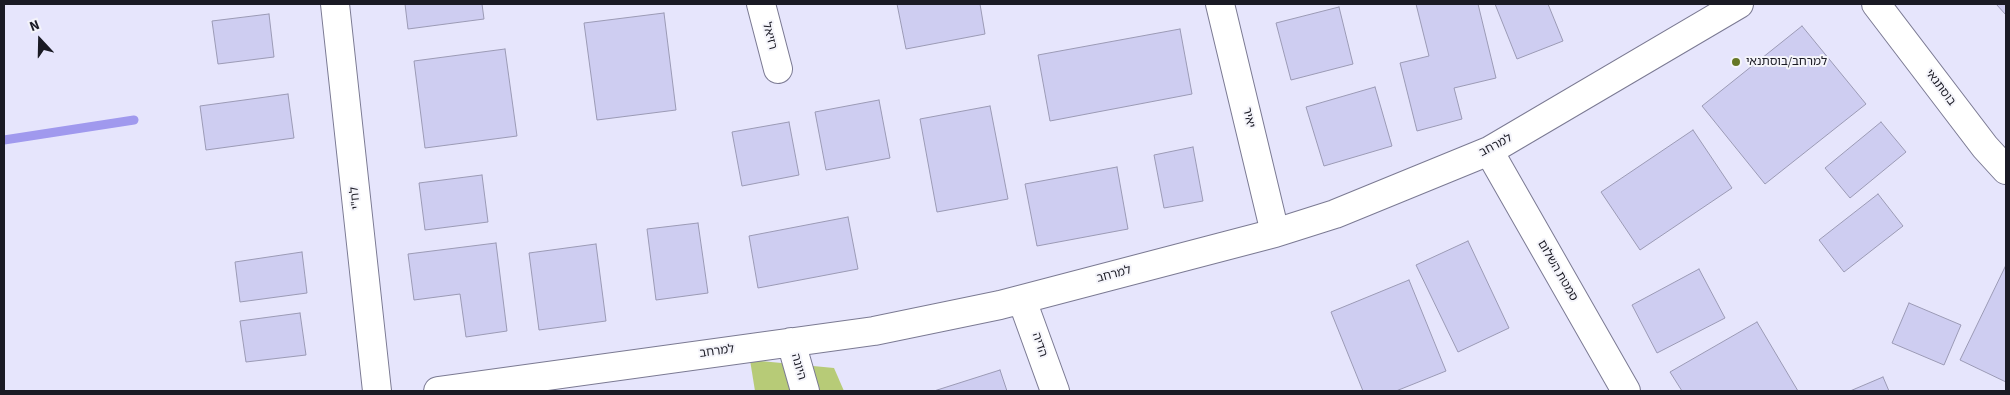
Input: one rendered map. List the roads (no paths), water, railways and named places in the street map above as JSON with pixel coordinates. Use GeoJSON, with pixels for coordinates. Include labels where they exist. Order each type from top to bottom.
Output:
{"type":"FeatureCollection","features":[{"type":"Feature","properties":{"kind":"street","name":"לח\"י"},"geometry":{"type":"LineString","coordinates":[[335,4],[377,391]]}},
{"type":"Feature","properties":{"kind":"street","name":"רזיאל"},"geometry":{"type":"LineString","coordinates":[[761,4],[778,69]]}},
{"type":"Feature","properties":{"kind":"street","name":"יאיר"},"geometry":{"type":"LineString","coordinates":[[1220,4],[1275,233]]}},
{"type":"Feature","properties":{"kind":"street","name":"למרחב"},"geometry":{"type":"LineString","coordinates":[[438,391],[550,383],[791,342],[874,331],[1022,300],[1275,233],[1335,214],[1489,151],[1739,4]]}},
{"type":"Feature","properties":{"kind":"street","name":"בוסתנאי"},"geometry":{"type":"LineString","coordinates":[[1876,4],[1985,147],[2006,170]]}},
{"type":"Feature","properties":{"kind":"street","name":"סמטת השלום"},"geometry":{"type":"LineString","coordinates":[[1489,151],[1626,391]]}},
{"type":"Feature","properties":{"kind":"street","name":"הדיה"},"geometry":{"type":"LineString","coordinates":[[1022,300],[1055,391]]}},
{"type":"Feature","properties":{"kind":"street","name":"היונה"},"geometry":{"type":"LineString","coordinates":[[791,342],[805,391]]}},
{"type":"Feature","properties":{"kind":"waterway"},"geometry":{"type":"LineString","coordinates":[[4,140],[134,120]]}},
{"type":"Feature","properties":{"kind":"place","name":"למרחב/בוסתנאי"},"geometry":{"type":"Point","coordinates":[1736,62]}}]}
